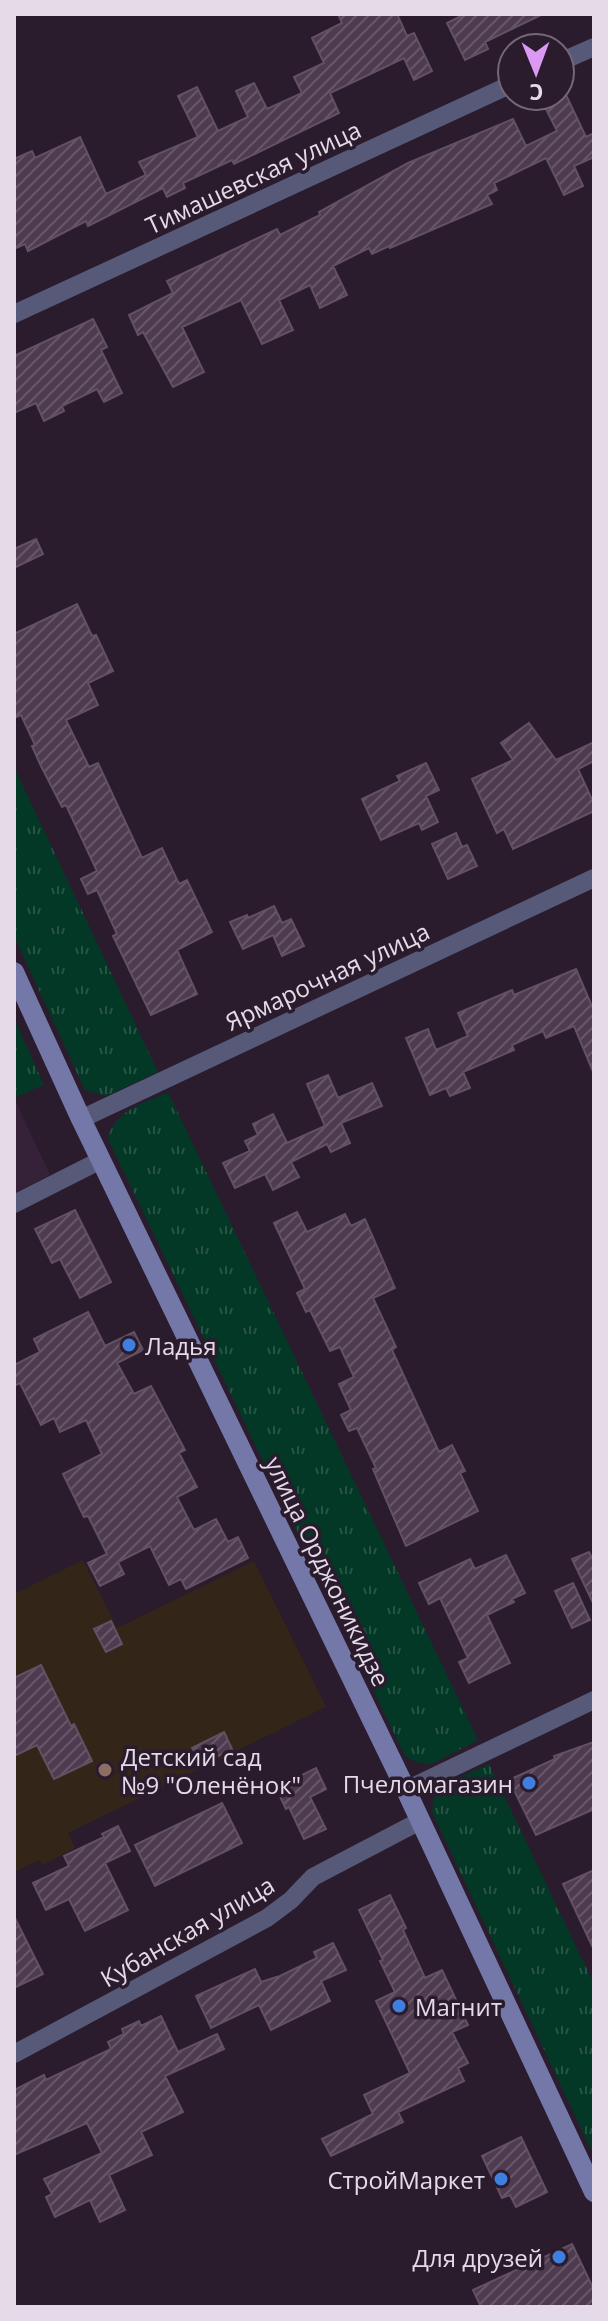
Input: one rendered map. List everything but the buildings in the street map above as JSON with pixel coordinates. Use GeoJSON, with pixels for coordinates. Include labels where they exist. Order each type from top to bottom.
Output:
{"type":"FeatureCollection","features":[{"type":"Feature","properties":{"kind":"main road","name":"улица Орджоникидзе"},"geometry":{"type":"LineString","coordinates":[[14,972],[81,1119],[406,1790],[594,2192]]}},
{"type":"Feature","properties":{"kind":"street","name":"Тимашевская улица"},"geometry":{"type":"LineString","coordinates":[[14,314],[496,91]]}},
{"type":"Feature","properties":{"kind":"street","name":"Ярмарочная улица"},"geometry":{"type":"LineString","coordinates":[[81,1119],[594,878]]}},
{"type":"Feature","properties":{"kind":"street"},"geometry":{"type":"LineString","coordinates":[[14,1204],[101,1160]]}},
{"type":"Feature","properties":{"kind":"street"},"geometry":{"type":"LineString","coordinates":[[406,1790],[594,1700]]}},
{"type":"Feature","properties":{"kind":"street","name":"Кубанская улица"},"geometry":{"type":"LineString","coordinates":[[14,2054],[267,1918],[291,1900],[313,1877],[420,1821]]}},
{"type":"Feature","properties":{"kind":"shaded area"},"geometry":{"type":"Polygon","coordinates":[[[14,1098],[50,1175],[14,1193],[14,1098]]]}},
{"type":"Feature","properties":{"kind":"shaded area","name":"Детский сад №9 \"Оленёнок\""},"geometry":{"type":"Polygon","coordinates":[[[83,1560],[117,1628],[254,1561],[326,1707],[68,1833],[75,1848],[42,1865],[39,1860],[14,1872],[14,1594],[83,1560]]]}},
{"type":"Feature","properties":{"kind":"green space"},"geometry":{"type":"Polygon","coordinates":[[[14,767],[158,1072],[106,1096],[85,1090],[14,936],[14,767]]]}},
{"type":"Feature","properties":{"kind":"green space"},"geometry":{"type":"Polygon","coordinates":[[[14,1018],[44,1085],[14,1098],[14,1018]]]}},
{"type":"Feature","properties":{"kind":"green space"},"geometry":{"type":"Polygon","coordinates":[[[168,1092],[478,1740],[434,1763],[423,1764],[405,1756],[108,1139],[116,1121],[123,1115],[168,1092]]]}},
{"type":"Feature","properties":{"kind":"green space"},"geometry":{"type":"Polygon","coordinates":[[[489,1764],[594,1984],[594,2156],[432,1812],[434,1797],[440,1786],[489,1764]]]}},
{"type":"Feature","properties":{"kind":"place","name":"Ладья"},"geometry":{"type":"Point","coordinates":[129,1345]}},
{"type":"Feature","properties":{"kind":"place","name":"Детский сад №9 \"Оленёнок\""},"geometry":{"type":"Point","coordinates":[105,1770]}},
{"type":"Feature","properties":{"kind":"place","name":"Пчеломагазин"},"geometry":{"type":"Point","coordinates":[529,1783]}},
{"type":"Feature","properties":{"kind":"place","name":"Магнит"},"geometry":{"type":"Point","coordinates":[399,2006]}},
{"type":"Feature","properties":{"kind":"place","name":"СтройМаркет"},"geometry":{"type":"Point","coordinates":[501,2179]}},
{"type":"Feature","properties":{"kind":"place","name":"Для друзей"},"geometry":{"type":"Point","coordinates":[559,2257]}}]}
